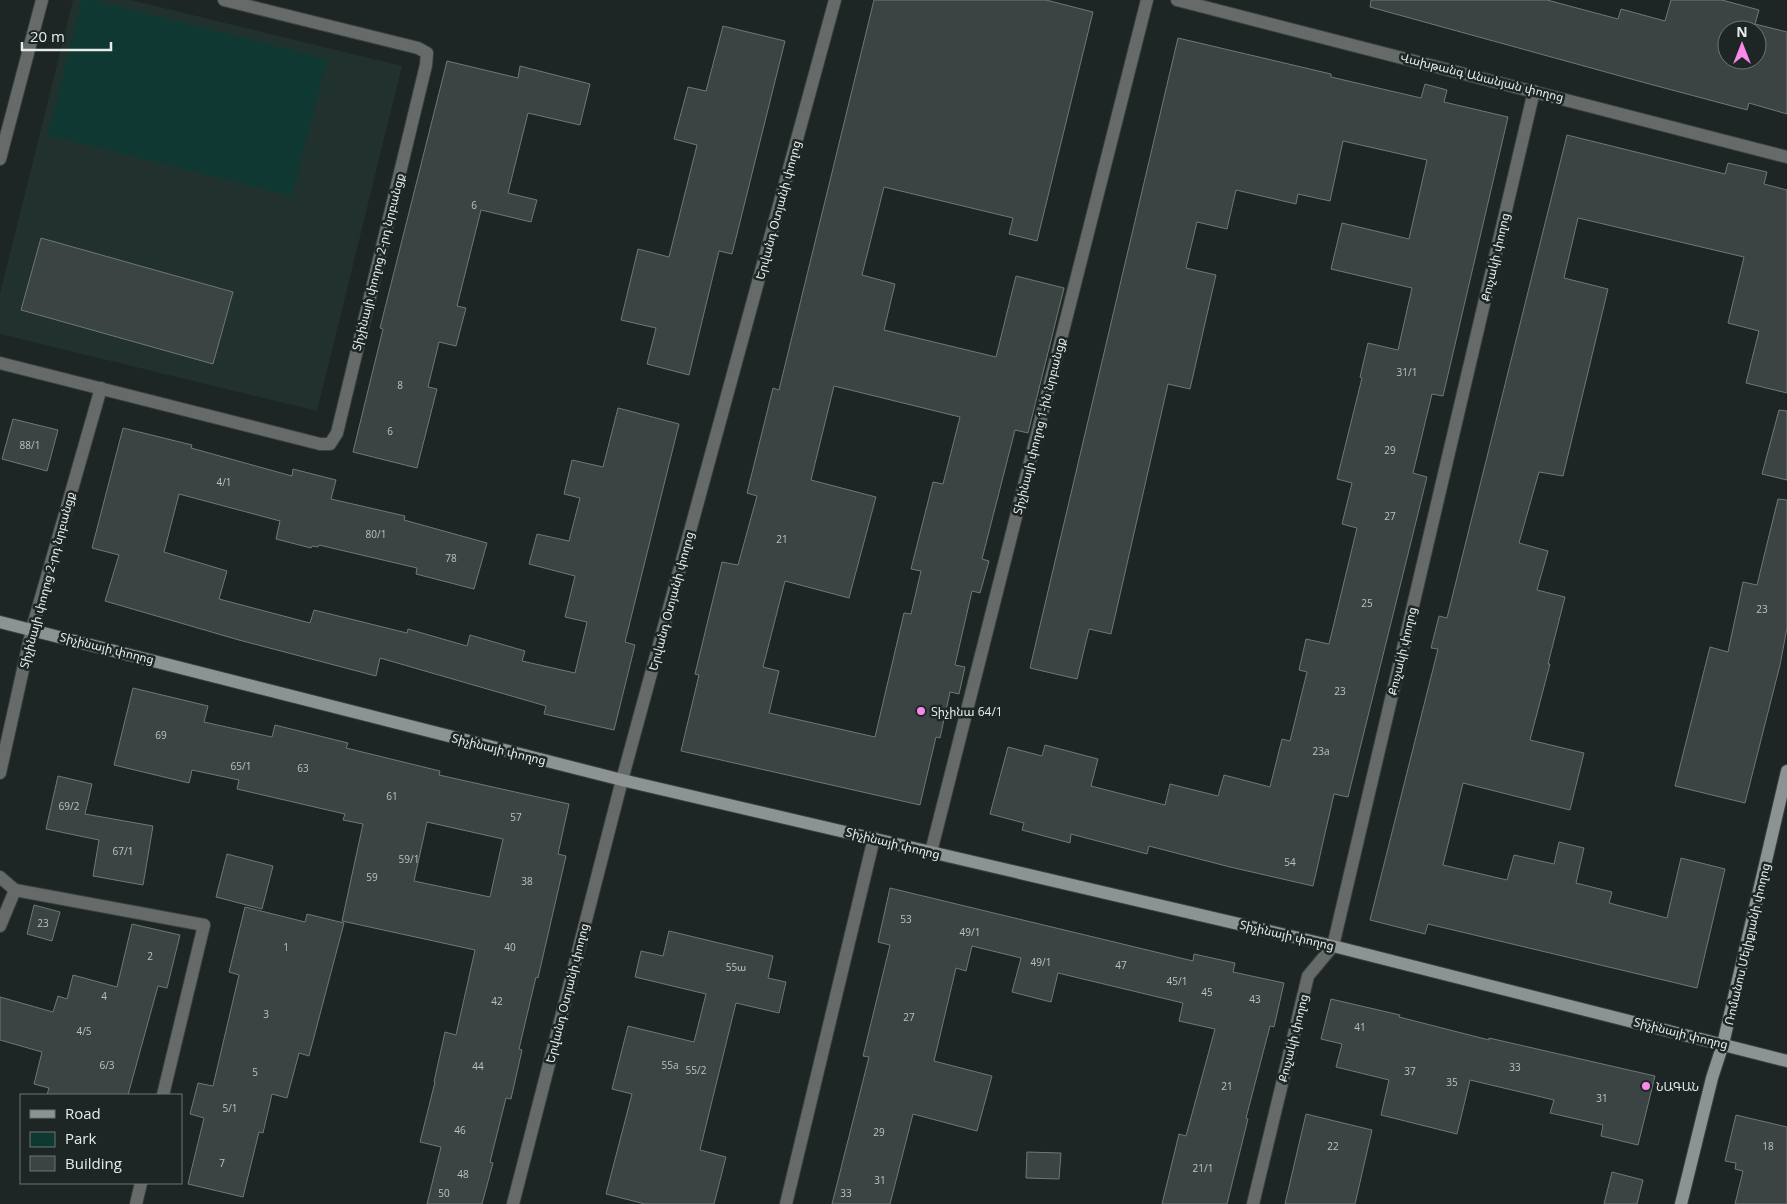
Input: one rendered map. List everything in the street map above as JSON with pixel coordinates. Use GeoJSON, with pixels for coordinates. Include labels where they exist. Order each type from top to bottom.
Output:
{"type":"FeatureCollection","features":[{"type":"Feature","properties":{"kind":"main road","name":"Տիչինայի փողոց"},"geometry":{"type":"LineString","coordinates":[[0,622],[622,780],[1333,946],[1787,1061]]}},
{"type":"Feature","properties":{"kind":"main road","name":"Ռոմանոս Մելիքյանի փողոց"},"geometry":{"type":"LineString","coordinates":[[1681,1204],[1712,1078],[1724,1044],[1787,771]]}},
{"type":"Feature","properties":{"kind":"street"},"geometry":{"type":"LineString","coordinates":[[0,159],[42,0]]}},
{"type":"Feature","properties":{"kind":"street","name":"Տիչինայի փողոց 2-րդ նրբանցք"},"geometry":{"type":"LineString","coordinates":[[0,363],[320,444],[330,444],[337,434],[426,66],[427,53],[418,48],[224,0]]}},
{"type":"Feature","properties":{"kind":"street","name":"Երվանդ Օտյանի փողոց"},"geometry":{"type":"LineString","coordinates":[[513,1204],[622,780],[835,0]]}},
{"type":"Feature","properties":{"kind":"street","name":"Տիչինայի փողոց 1-ին նրբանցք"},"geometry":{"type":"LineString","coordinates":[[931,852],[1147,0]]}},
{"type":"Feature","properties":{"kind":"street","name":"Վախթանգ Անանյան փողոց"},"geometry":{"type":"LineString","coordinates":[[1177,0],[1534,90],[1787,157]]}},
{"type":"Feature","properties":{"kind":"street","name":"Քուչակի փողոց"},"geometry":{"type":"LineString","coordinates":[[1252,1204],[1308,976],[1333,946],[1534,90]]}},
{"type":"Feature","properties":{"kind":"street","name":"Տիչինայի փողոց 2-րդ նրբանցք"},"geometry":{"type":"LineString","coordinates":[[0,773],[32,629],[101,388]]}},
{"type":"Feature","properties":{"kind":"street"},"geometry":{"type":"LineString","coordinates":[[786,1204],[874,838]]}},
{"type":"Feature","properties":{"kind":"street"},"geometry":{"type":"LineString","coordinates":[[0,877],[15,890],[204,925],[163,1094]]}},
{"type":"Feature","properties":{"kind":"street"},"geometry":{"type":"LineString","coordinates":[[0,926],[15,890]]}},
{"type":"Feature","properties":{"kind":"street"},"geometry":{"type":"LineString","coordinates":[[136,1204],[141,1184]]}},
{"type":"Feature","properties":{"kind":"shaded area"},"geometry":{"type":"Polygon","coordinates":[[[73,0],[131,0],[402,66],[317,411],[0,334],[0,294],[73,0]]]}},
{"type":"Feature","properties":{"kind":"green space"},"geometry":{"type":"Polygon","coordinates":[[[82,0],[93,0],[327,59],[292,196],[48,135],[82,0]]]}},
{"type":"Feature","properties":{"kind":"building"},"geometry":{"type":"Polygon","coordinates":[[[874,0],[1046,0],[1093,12],[1037,241],[1009,234],[1013,218],[884,187],[862,275],[895,284],[884,330],[996,357],[1016,276],[1064,288],[1028,433],[1015,430],[982,559],[989,561],[980,593],[972,591],[955,665],[965,667],[959,694],[950,692],[940,738],[936,737],[920,805],[681,751],[699,675],[695,674],[722,562],[738,565],[757,496],[747,493],[773,388],[779,390],[874,0]],[[834,386],[811,480],[876,497],[849,598],[785,581],[763,667],[779,671],[769,713],[875,737],[904,613],[911,614],[921,571],[911,569],[933,482],[943,484],[960,417],[834,386]]]}},
{"type":"Feature","properties":{"kind":"building"},"geometry":{"type":"Polygon","coordinates":[[[1371,0],[1547,0],[1618,19],[1621,9],[1665,21],[1671,0],[1722,0],[1759,10],[1756,20],[1717,20],[1717,70],[1767,70],[1767,27],[1787,32],[1787,114],[1749,103],[1747,110],[1370,7],[1371,0]]]}},
{"type":"Feature","properties":{"kind":"building"},"geometry":{"type":"Polygon","coordinates":[[[723,26],[785,41],[732,254],[719,251],[689,375],[647,364],[656,328],[621,320],[638,249],[669,257],[697,145],[674,139],[688,87],[706,91],[723,26]]]}},
{"type":"Feature","properties":{"kind":"building"},"geometry":{"type":"Polygon","coordinates":[[[1178,38],[1331,74],[1331,77],[1421,98],[1425,84],[1447,90],[1444,102],[1508,117],[1443,396],[1432,394],[1413,473],[1427,477],[1348,797],[1334,794],[1313,886],[1149,846],[1147,854],[1071,834],[1070,843],[1022,830],[1024,823],[990,814],[1008,747],[1042,756],[1045,745],[1098,759],[1091,786],[1165,805],[1170,784],[1218,796],[1224,775],[1270,787],[1282,739],[1290,741],[1307,672],[1299,670],[1306,639],[1329,644],[1357,528],[1342,524],[1352,483],[1337,479],[1362,378],[1360,377],[1368,343],[1398,350],[1412,288],[1331,269],[1342,223],[1409,239],[1427,160],[1343,141],[1330,201],[1298,194],[1296,204],[1236,190],[1227,229],[1197,222],[1186,268],[1216,275],[1190,389],[1168,384],[1111,634],[1089,629],[1077,679],[1030,668],[1178,38]]]}},
{"type":"Feature","properties":{"kind":"building"},"geometry":{"type":"Polygon","coordinates":[[[447,61],[518,78],[520,66],[590,84],[580,125],[528,113],[508,193],[537,200],[531,222],[481,210],[457,306],[466,308],[456,346],[439,342],[428,387],[437,389],[417,468],[353,452],[383,329],[380,328],[447,61]]]}},
{"type":"Feature","properties":{"kind":"building"},"geometry":{"type":"Polygon","coordinates":[[[1567,135],[1725,174],[1728,163],[1767,172],[1764,184],[1787,190],[1787,393],[1746,383],[1759,331],[1728,323],[1744,257],[1578,218],[1564,278],[1608,289],[1563,476],[1539,472],[1519,543],[1548,551],[1537,590],[1565,597],[1530,740],[1584,753],[1570,810],[1463,783],[1443,865],[1507,880],[1514,855],[1554,864],[1559,842],[1584,848],[1576,883],[1612,892],[1609,903],[1667,918],[1681,858],[1725,869],[1697,988],[1428,924],[1425,934],[1370,920],[1438,649],[1431,648],[1439,616],[1447,618],[1567,135]]]}},
{"type":"Feature","properties":{"kind":"building"},"geometry":{"type":"Polygon","coordinates":[[[41,238],[233,292],[213,364],[21,310],[41,238]]]}},
{"type":"Feature","properties":{"kind":"building"},"geometry":{"type":"Polygon","coordinates":[[[618,408],[679,424],[625,642],[635,645],[614,730],[544,714],[546,706],[380,658],[376,676],[239,640],[105,601],[119,555],[92,548],[123,428],[192,445],[191,448],[292,476],[293,469],[336,480],[331,499],[405,516],[404,520],[487,543],[474,589],[416,574],[417,568],[319,545],[318,547],[312,546],[311,548],[276,539],[280,521],[179,494],[164,552],[227,571],[219,599],[310,623],[314,610],[407,633],[408,629],[467,646],[470,635],[525,651],[522,661],[575,673],[587,622],[565,617],[575,576],[529,564],[537,534],[569,541],[580,498],[564,494],[572,460],[603,467],[618,408]]]}},
{"type":"Feature","properties":{"kind":"building"},"geometry":{"type":"Polygon","coordinates":[[[1779,410],[1787,411],[1787,480],[1762,474],[1779,410]]]}},
{"type":"Feature","properties":{"kind":"building"},"geometry":{"type":"Polygon","coordinates":[[[13,419],[58,430],[47,471],[2,459],[13,419]]]}},
{"type":"Feature","properties":{"kind":"building"},"geometry":{"type":"Polygon","coordinates":[[[1778,499],[1787,500],[1787,628],[1780,665],[1745,803],[1675,786],[1710,647],[1728,652],[1743,582],[1757,585],[1778,499]]]}},
{"type":"Feature","properties":{"kind":"building"},"geometry":{"type":"Polygon","coordinates":[[[133,688],[208,706],[204,722],[272,737],[275,725],[348,743],[346,748],[440,771],[439,775],[569,804],[558,854],[566,856],[538,978],[536,977],[519,1049],[522,1050],[511,1099],[506,1098],[490,1162],[493,1163],[482,1204],[427,1204],[441,1147],[420,1142],[445,1032],[456,1035],[475,950],[342,921],[363,824],[343,820],[345,814],[237,789],[239,780],[192,770],[189,783],[114,765],[133,688]],[[427,822],[414,881],[490,897],[503,839],[427,822]]]}},
{"type":"Feature","properties":{"kind":"building"},"geometry":{"type":"Polygon","coordinates":[[[58,776],[92,784],[85,814],[153,826],[143,885],[93,876],[99,840],[46,829],[58,776]]]}},
{"type":"Feature","properties":{"kind":"building"},"geometry":{"type":"Polygon","coordinates":[[[227,854],[273,866],[262,909],[216,897],[227,854]]]}},
{"type":"Feature","properties":{"kind":"building"},"geometry":{"type":"Polygon","coordinates":[[[890,888],[1193,961],[1194,954],[1235,963],[1233,972],[1284,983],[1274,1027],[1270,1026],[1246,1118],[1248,1119],[1227,1204],[1162,1204],[1179,1134],[1186,1136],[1215,1029],[1179,1021],[1183,1003],[1058,973],[1051,1002],[1012,992],[1021,958],[972,946],[966,971],[956,968],[934,1061],[992,1076],[977,1131],[913,1114],[890,1204],[832,1204],[869,1057],[863,1056],[890,945],[878,942],[890,888]]]}},
{"type":"Feature","properties":{"kind":"building"},"geometry":{"type":"Polygon","coordinates":[[[34,905],[60,912],[52,941],[27,934],[34,905]]]}},
{"type":"Feature","properties":{"kind":"building"},"geometry":{"type":"Polygon","coordinates":[[[245,907],[305,922],[307,914],[344,923],[309,1056],[299,1053],[287,1098],[272,1094],[263,1133],[259,1132],[243,1197],[188,1184],[204,1118],[190,1114],[198,1083],[213,1086],[239,975],[229,972],[245,907]]]}},
{"type":"Feature","properties":{"kind":"building"},"geometry":{"type":"Polygon","coordinates":[[[132,924],[180,935],[167,988],[158,986],[128,1094],[47,1094],[49,1088],[34,1084],[42,1052],[0,1040],[0,997],[53,1012],[58,996],[67,999],[73,975],[117,987],[132,924]]]}},
{"type":"Feature","properties":{"kind":"building"},"geometry":{"type":"Polygon","coordinates":[[[669,931],[773,956],[768,978],[786,982],[779,1013],[736,1003],[700,1150],[726,1157],[714,1204],[645,1204],[606,1194],[632,1094],[612,1089],[628,1026],[694,1042],[706,994],[635,977],[641,951],[663,956],[669,931]]]}},
{"type":"Feature","properties":{"kind":"building"},"geometry":{"type":"Polygon","coordinates":[[[1331,999],[1400,1015],[1399,1017],[1489,1040],[1489,1038],[1655,1076],[1638,1145],[1601,1136],[1603,1125],[1550,1113],[1554,1100],[1470,1080],[1457,1134],[1381,1115],[1389,1080],[1336,1067],[1342,1044],[1321,1039],[1331,999]]]}},
{"type":"Feature","properties":{"kind":"building"},"geometry":{"type":"Polygon","coordinates":[[[1306,1114],[1372,1130],[1355,1204],[1285,1204],[1306,1114]]]}},
{"type":"Feature","properties":{"kind":"building"},"geometry":{"type":"Polygon","coordinates":[[[1736,1115],[1787,1127],[1787,1204],[1735,1204],[1743,1171],[1735,1169],[1736,1163],[1725,1161],[1736,1115]]]}},
{"type":"Feature","properties":{"kind":"building"},"geometry":{"type":"Polygon","coordinates":[[[1027,1152],[1061,1153],[1059,1179],[1026,1178],[1027,1152]]]}},
{"type":"Feature","properties":{"kind":"building"},"geometry":{"type":"Polygon","coordinates":[[[1612,1172],[1643,1180],[1637,1204],[1604,1204],[1612,1172]]]}},
{"type":"Feature","properties":{"kind":"place","name":"Տիչինա 64/1"},"geometry":{"type":"Point","coordinates":[921,711]}},
{"type":"Feature","properties":{"kind":"place","name":"ՆԱԳԱՆ"},"geometry":{"type":"Point","coordinates":[1646,1086]}}]}
